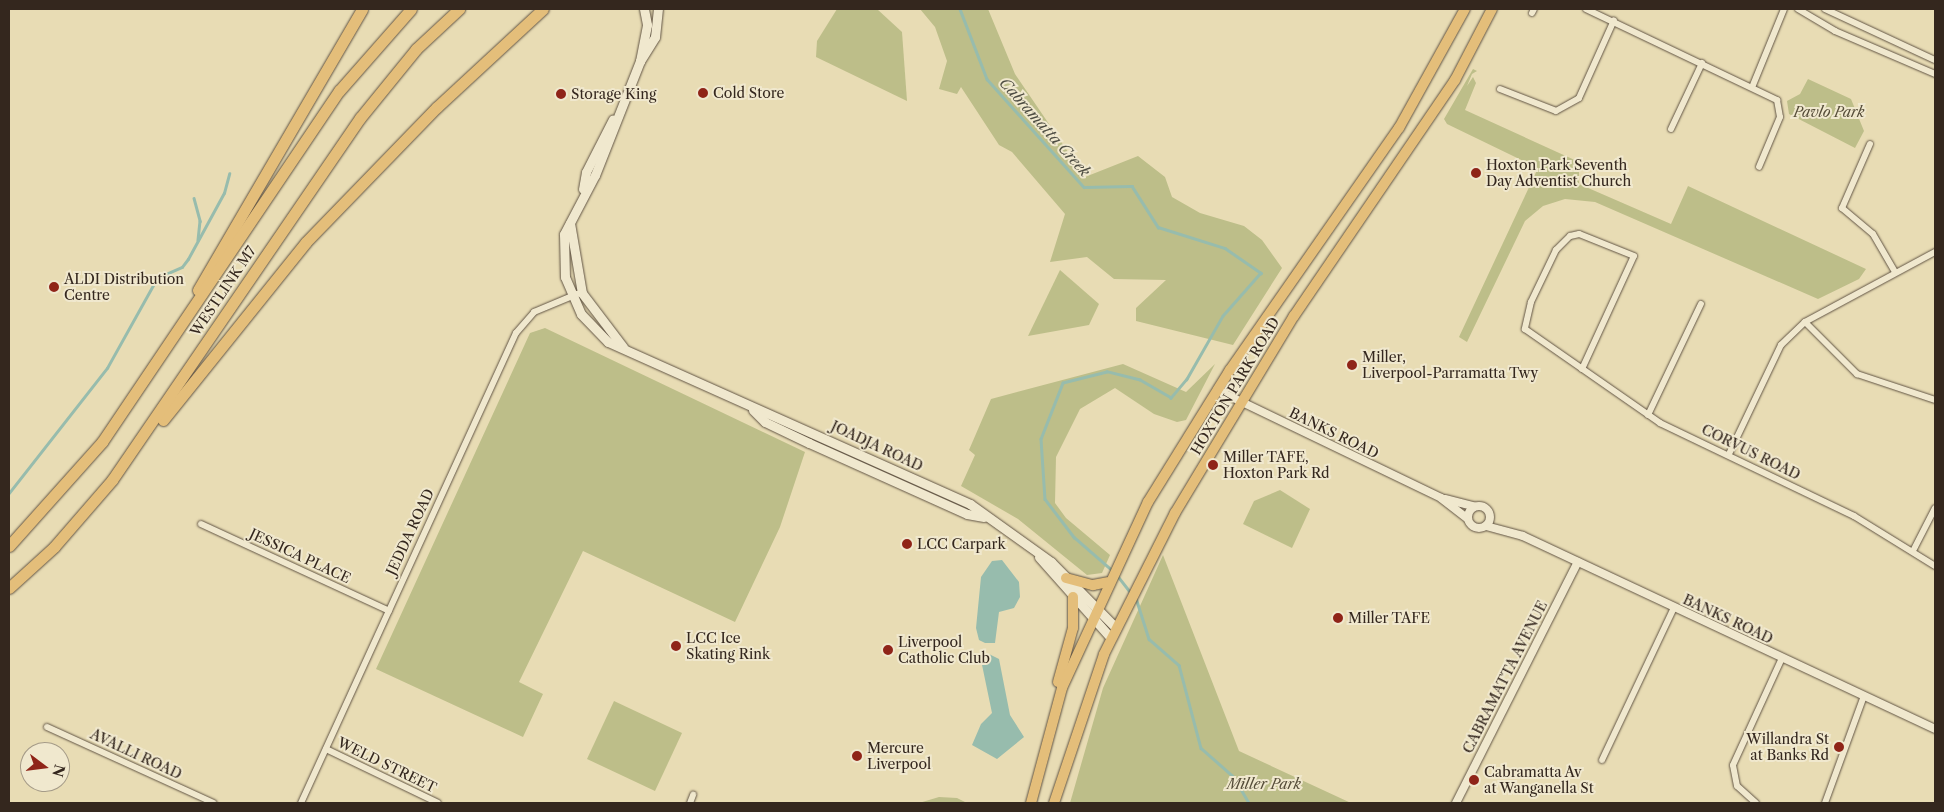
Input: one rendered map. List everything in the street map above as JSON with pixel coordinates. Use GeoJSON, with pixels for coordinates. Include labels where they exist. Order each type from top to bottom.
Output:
{"type":"FeatureCollection","features":[{"type":"Feature","properties":{"kind":"highway"},"geometry":{"type":"LineString","coordinates":[[9,546],[153,360],[362,9]]}},
{"type":"Feature","properties":{"kind":"highway","name":"WESTLINK M7"},"geometry":{"type":"LineString","coordinates":[[9,546],[102,442],[339,91],[412,9]]}},
{"type":"Feature","properties":{"kind":"highway","name":"WESTLINK M7"},"geometry":{"type":"LineString","coordinates":[[9,588],[87,510],[135,449],[360,118],[416,49],[459,9]]}},
{"type":"Feature","properties":{"kind":"highway"},"geometry":{"type":"LineString","coordinates":[[87,510],[125,472],[221,344],[306,242],[411,132],[543,9]]}},
{"type":"Feature","properties":{"kind":"main road"},"geometry":{"type":"LineString","coordinates":[[640,61],[648,24],[644,9]]}},
{"type":"Feature","properties":{"kind":"main road"},"geometry":{"type":"LineString","coordinates":[[570,296],[563,245],[598,145],[616,115],[640,61],[655,37],[658,9]]}},
{"type":"Feature","properties":{"kind":"main road","name":"HOXTON PARK ROAD"},"geometry":{"type":"LineString","coordinates":[[1031,803],[1050,725],[1093,612],[1148,502],[1217,390],[1399,128],[1465,9]]}},
{"type":"Feature","properties":{"kind":"main road","name":"HOXTON PARK ROAD"},"geometry":{"type":"LineString","coordinates":[[1054,803],[1066,755],[1113,633],[1140,581],[1240,402],[1442,101],[1492,9]]}},
{"type":"Feature","properties":{"kind":"main road"},"geometry":{"type":"LineString","coordinates":[[570,223],[582,293]]}},
{"type":"Feature","properties":{"kind":"main road","name":"JOADJA ROAD"},"geometry":{"type":"LineString","coordinates":[[582,293],[624,348]]}},
{"type":"Feature","properties":{"kind":"main road","name":"JOADJA ROAD"},"geometry":{"type":"LineString","coordinates":[[570,296],[595,331],[624,348],[753,410],[770,412],[970,504],[984,518],[1066,578],[1093,612],[1113,633]]}},
{"type":"Feature","properties":{"kind":"main road","name":"JOADJA ROAD"},"geometry":{"type":"LineString","coordinates":[[1039,557],[1073,598],[1093,612]]}},
{"type":"Feature","properties":{"kind":"main road"},"geometry":{"type":"LineString","coordinates":[[1066,578],[1106,584]]}},
{"type":"Feature","properties":{"kind":"main road"},"geometry":{"type":"LineString","coordinates":[[1050,725],[1073,628],[1073,598]]}},
{"type":"Feature","properties":{"kind":"street"},"geometry":{"type":"LineString","coordinates":[[1586,9],[1614,20],[1702,63],[1753,85],[1776,100],[1781,111],[1759,167]]}},
{"type":"Feature","properties":{"kind":"street"},"geometry":{"type":"LineString","coordinates":[[1753,85],[1784,9]]}},
{"type":"Feature","properties":{"kind":"street"},"geometry":{"type":"LineString","coordinates":[[1798,9],[1835,31],[1935,74]]}},
{"type":"Feature","properties":{"kind":"street"},"geometry":{"type":"LineString","coordinates":[[1825,9],[1935,60]]}},
{"type":"Feature","properties":{"kind":"street"},"geometry":{"type":"LineString","coordinates":[[1500,89],[1556,111],[1579,98],[1614,20]]}},
{"type":"Feature","properties":{"kind":"street"},"geometry":{"type":"LineString","coordinates":[[1671,129],[1702,63]]}},
{"type":"Feature","properties":{"kind":"street"},"geometry":{"type":"LineString","coordinates":[[1870,144],[1842,208],[1873,234],[1895,272]]}},
{"type":"Feature","properties":{"kind":"street","name":"CORVUS ROAD"},"geometry":{"type":"LineString","coordinates":[[1582,369],[1634,256],[1579,234],[1570,236],[1556,250],[1531,302],[1525,329],[1582,369],[1648,415],[1914,549],[1935,566]]}},
{"type":"Feature","properties":{"kind":"street"},"geometry":{"type":"LineString","coordinates":[[1728,454],[1781,345],[1804,322],[1935,252]]}},
{"type":"Feature","properties":{"kind":"street","name":"JEDDA ROAD"},"geometry":{"type":"LineString","coordinates":[[301,803],[516,333],[534,312],[570,296],[582,293]]}},
{"type":"Feature","properties":{"kind":"street"},"geometry":{"type":"LineString","coordinates":[[1648,415],[1701,304]]}},
{"type":"Feature","properties":{"kind":"street"},"geometry":{"type":"LineString","coordinates":[[1804,322],[1857,374],[1935,400]]}},
{"type":"Feature","properties":{"kind":"street","name":"BANKS ROAD"},"geometry":{"type":"LineString","coordinates":[[1217,390],[1441,498],[1474,506]]}},
{"type":"Feature","properties":{"kind":"street","name":"BANKS ROAD"},"geometry":{"type":"LineString","coordinates":[[1441,498],[1468,519]]}},
{"type":"Feature","properties":{"kind":"street"},"geometry":{"type":"LineString","coordinates":[[1474,506],[1485,507],[1490,516],[1486,526],[1476,528],[1468,519],[1474,506]]}},
{"type":"Feature","properties":{"kind":"street"},"geometry":{"type":"LineString","coordinates":[[1914,549],[1935,508]]}},
{"type":"Feature","properties":{"kind":"street","name":"BANKS ROAD"},"geometry":{"type":"LineString","coordinates":[[1490,516],[1510,531],[1935,729]]}},
{"type":"Feature","properties":{"kind":"street","name":"JESSICA PLACE"},"geometry":{"type":"LineString","coordinates":[[201,524],[389,611]]}},
{"type":"Feature","properties":{"kind":"street","name":"BANKS ROAD"},"geometry":{"type":"LineString","coordinates":[[1486,526],[1510,531]]}},
{"type":"Feature","properties":{"kind":"street","name":"CABRAMATTA AVENUE"},"geometry":{"type":"LineString","coordinates":[[1456,803],[1578,562]]}},
{"type":"Feature","properties":{"kind":"street"},"geometry":{"type":"LineString","coordinates":[[1602,760],[1674,608]]}},
{"type":"Feature","properties":{"kind":"street"},"geometry":{"type":"LineString","coordinates":[[1756,803],[1737,786],[1733,765],[1782,658]]}},
{"type":"Feature","properties":{"kind":"street"},"geometry":{"type":"LineString","coordinates":[[1825,803],[1864,696]]}},
{"type":"Feature","properties":{"kind":"street","name":"AVALLI ROAD"},"geometry":{"type":"LineString","coordinates":[[47,727],[214,803]]}},
{"type":"Feature","properties":{"kind":"street","name":"WELD STREET"},"geometry":{"type":"LineString","coordinates":[[326,750],[438,803]]}},
{"type":"Feature","properties":{"kind":"street"},"geometry":{"type":"LineString","coordinates":[[690,803],[693,795]]}},
{"type":"Feature","properties":{"kind":"green space"},"geometry":{"type":"Polygon","coordinates":[[[837,9],[877,9],[902,32],[907,101],[816,57],[817,41],[837,9]]]}},
{"type":"Feature","properties":{"kind":"green space"},"geometry":{"type":"Polygon","coordinates":[[[920,9],[988,9],[1015,74],[1085,177],[1138,156],[1165,177],[1172,197],[1200,213],[1244,226],[1262,240],[1282,268],[1233,345],[1136,321],[1136,308],[1166,280],[1114,279],[1087,257],[1050,262],[1065,214],[1012,152],[999,145],[961,87],[957,94],[939,89],[947,61],[935,27],[920,9]]]}},
{"type":"Feature","properties":{"kind":"green space"},"geometry":{"type":"Polygon","coordinates":[[[1473,69],[1477,71],[1472,74],[1467,86],[1473,77],[1476,83],[1465,110],[1579,162],[1579,184],[1671,224],[1688,186],[1866,269],[1859,279],[1818,299],[1595,202],[1565,199],[1543,206],[1525,221],[1467,342],[1459,337],[1538,168],[1447,124],[1444,119],[1473,69]]]}},
{"type":"Feature","properties":{"kind":"green space","name":"Pavlo Park"},"geometry":{"type":"Polygon","coordinates":[[[1808,79],[1851,99],[1864,131],[1855,148],[1789,114],[1787,101],[1800,94],[1808,79]]]}},
{"type":"Feature","properties":{"kind":"green space"},"geometry":{"type":"Polygon","coordinates":[[[1060,270],[1099,304],[1089,325],[1028,336],[1060,270]]]}},
{"type":"Feature","properties":{"kind":"green space"},"geometry":{"type":"Polygon","coordinates":[[[545,328],[805,452],[780,527],[735,622],[583,551],[519,682],[543,694],[523,737],[376,669],[530,333],[545,328]]]}},
{"type":"Feature","properties":{"kind":"green space"},"geometry":{"type":"Polygon","coordinates":[[[1123,364],[1186,392],[1215,364],[1186,420],[1177,422],[1154,414],[1115,388],[1080,409],[1056,457],[1055,503],[1066,518],[1110,555],[1102,573],[1087,575],[1018,519],[961,486],[975,455],[969,450],[991,399],[1123,364]]]}},
{"type":"Feature","properties":{"kind":"green space"},"geometry":{"type":"Polygon","coordinates":[[[1280,490],[1310,509],[1292,548],[1243,524],[1254,501],[1280,490]]]}},
{"type":"Feature","properties":{"kind":"green space","name":"Miller Park"},"geometry":{"type":"Polygon","coordinates":[[[1163,555],[1239,751],[1351,803],[1070,803],[1103,688],[1163,555]]]}},
{"type":"Feature","properties":{"kind":"green space"},"geometry":{"type":"Polygon","coordinates":[[[614,701],[682,733],[655,791],[587,759],[614,701]]]}},
{"type":"Feature","properties":{"kind":"green space"},"geometry":{"type":"Polygon","coordinates":[[[939,797],[957,798],[967,803],[919,803],[939,797]]]}},
{"type":"Feature","properties":{"kind":"shaded area"},"geometry":{"type":"Polygon","coordinates":[[[1002,560],[1019,582],[1020,597],[1014,608],[999,612],[995,643],[985,643],[979,640],[976,628],[981,577],[992,561],[1002,560]]]}},
{"type":"Feature","properties":{"kind":"shaded area"},"geometry":{"type":"Polygon","coordinates":[[[989,654],[999,659],[1010,715],[1024,737],[997,759],[972,745],[981,724],[992,713],[981,660],[989,654]]]}},
{"type":"Feature","properties":{"kind":"waterway","name":"Cabramatta Creek"},"geometry":{"type":"LineString","coordinates":[[960,9],[987,79],[1084,187],[1132,186],[1158,227],[1225,248],[1261,273],[1223,316],[1187,379],[1171,398],[1140,380],[1107,372],[1063,383],[1041,439],[1045,499],[1074,537],[1113,571]]}},
{"type":"Feature","properties":{"kind":"waterway"},"geometry":{"type":"LineString","coordinates":[[9,493],[107,368],[157,278],[182,267],[188,259],[224,193],[229,174]]}},
{"type":"Feature","properties":{"kind":"waterway"},"geometry":{"type":"LineString","coordinates":[[194,198],[200,221],[198,240]]}},
{"type":"Feature","properties":{"kind":"waterway","name":"Cabramatta Creek"},"geometry":{"type":"LineString","coordinates":[[1117,575],[1132,594]]}},
{"type":"Feature","properties":{"kind":"waterway","name":"Cabramatta Creek"},"geometry":{"type":"LineString","coordinates":[[1136,598],[1149,639],[1179,665],[1201,748],[1234,777],[1249,803]]}},
{"type":"Feature","properties":{"kind":"place","name":"Cold Store"},"geometry":{"type":"Point","coordinates":[703,93]}},
{"type":"Feature","properties":{"kind":"place","name":"Storage King"},"geometry":{"type":"Point","coordinates":[561,94]}},
{"type":"Feature","properties":{"kind":"place","name":"Hoxton Park Seventh Day Adventist Church"},"geometry":{"type":"Point","coordinates":[1476,173]}},
{"type":"Feature","properties":{"kind":"place","name":"ALDI Distribution Centre"},"geometry":{"type":"Point","coordinates":[54,287]}},
{"type":"Feature","properties":{"kind":"place","name":"Miller, Liverpool-Parramatta Twy"},"geometry":{"type":"Point","coordinates":[1352,365]}},
{"type":"Feature","properties":{"kind":"place","name":"Miller TAFE, Hoxton Park Rd"},"geometry":{"type":"Point","coordinates":[1213,465]}},
{"type":"Feature","properties":{"kind":"place","name":"LCC Carpark"},"geometry":{"type":"Point","coordinates":[907,544]}},
{"type":"Feature","properties":{"kind":"place","name":"Miller TAFE"},"geometry":{"type":"Point","coordinates":[1338,618]}},
{"type":"Feature","properties":{"kind":"place","name":"LCC Ice Skating Rink"},"geometry":{"type":"Point","coordinates":[676,646]}},
{"type":"Feature","properties":{"kind":"place","name":"Liverpool Catholic Club"},"geometry":{"type":"Point","coordinates":[888,650]}},
{"type":"Feature","properties":{"kind":"place","name":"Willandra St at Banks Rd"},"geometry":{"type":"Point","coordinates":[1839,747]}},
{"type":"Feature","properties":{"kind":"place","name":"Mercure Liverpool"},"geometry":{"type":"Point","coordinates":[857,756]}},
{"type":"Feature","properties":{"kind":"place","name":"Cabramatta Av at Wanganella St"},"geometry":{"type":"Point","coordinates":[1474,780]}}]}
